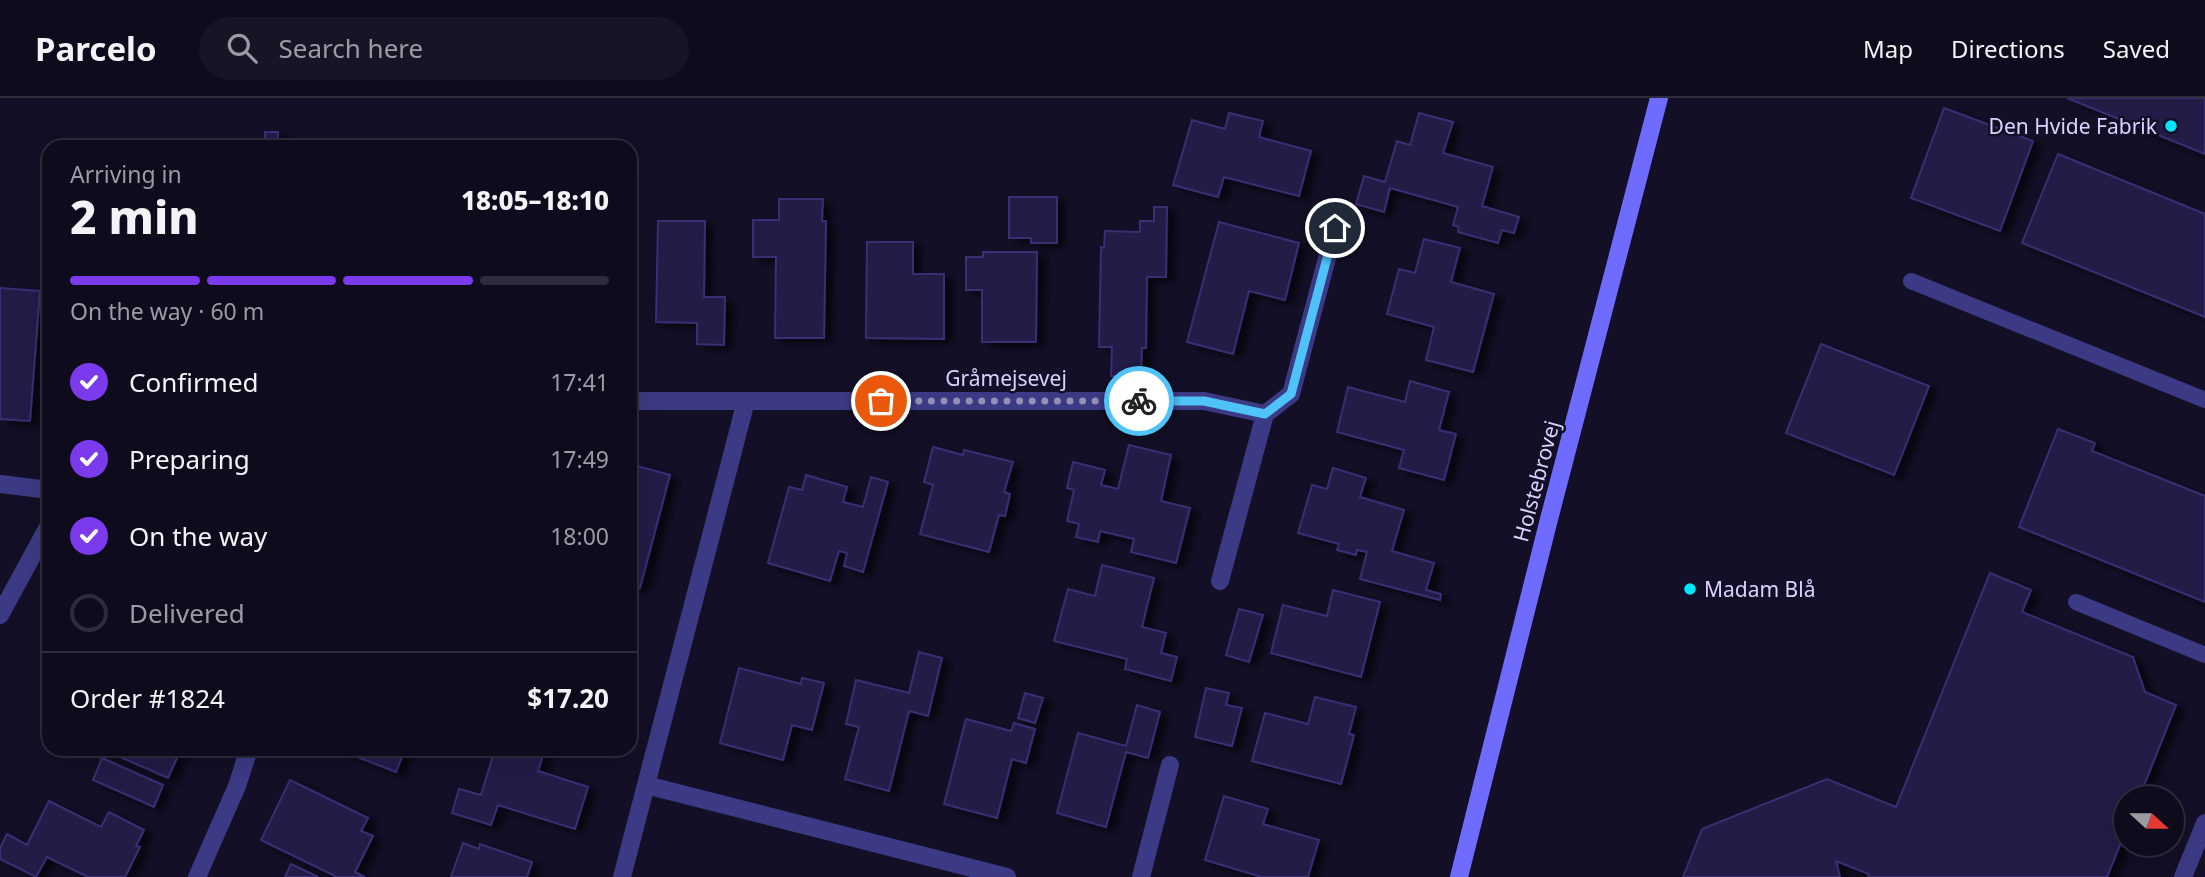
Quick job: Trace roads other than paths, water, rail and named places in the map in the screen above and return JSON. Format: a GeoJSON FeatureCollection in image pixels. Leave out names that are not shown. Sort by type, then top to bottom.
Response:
{"type":"FeatureCollection","features":[{"type":"Feature","properties":{"kind":"street","name":"Holstebrovej"},"geometry":{"type":"LineString","coordinates":[[1459,877],[1659,98]]}},
{"type":"Feature","properties":{"kind":"street"},"geometry":{"type":"LineString","coordinates":[[1220,581],[1265,414],[1291,394],[1335,228]]}},
{"type":"Feature","properties":{"kind":"street","name":"Gråmejsevej"},"geometry":{"type":"LineString","coordinates":[[637,401],[1204,401],[1265,414]]}},
{"type":"Feature","properties":{"kind":"street"},"geometry":{"type":"LineString","coordinates":[[622,877],[746,401]]}},
{"type":"Feature","properties":{"kind":"street"},"geometry":{"type":"LineString","coordinates":[[0,484],[42,489]]}},
{"type":"Feature","properties":{"kind":"street"},"geometry":{"type":"LineString","coordinates":[[0,615],[42,539]]}},
{"type":"Feature","properties":{"kind":"street"},"geometry":{"type":"LineString","coordinates":[[197,877],[237,786],[247,756]]}},
{"type":"Feature","properties":{"kind":"street"},"geometry":{"type":"LineString","coordinates":[[1141,877],[1170,765]]}},
{"type":"Feature","properties":{"kind":"street"},"geometry":{"type":"LineString","coordinates":[[646,785],[1007,877]]}},
{"type":"Feature","properties":{"kind":"street"},"geometry":{"type":"LineString","coordinates":[[2183,877],[2205,823]]}},
{"type":"Feature","properties":{"kind":"lane"},"geometry":{"type":"LineString","coordinates":[[1911,281],[2205,400]]}},
{"type":"Feature","properties":{"kind":"lane"},"geometry":{"type":"LineString","coordinates":[[2076,602],[2205,655]]}},
{"type":"Feature","properties":{"kind":"place","name":"Den Hvide Fabrik"},"geometry":{"type":"Point","coordinates":[2171,126]}},
{"type":"Feature","properties":{"kind":"place","name":"Madam Blå"},"geometry":{"type":"Point","coordinates":[1690,589]}}]}
